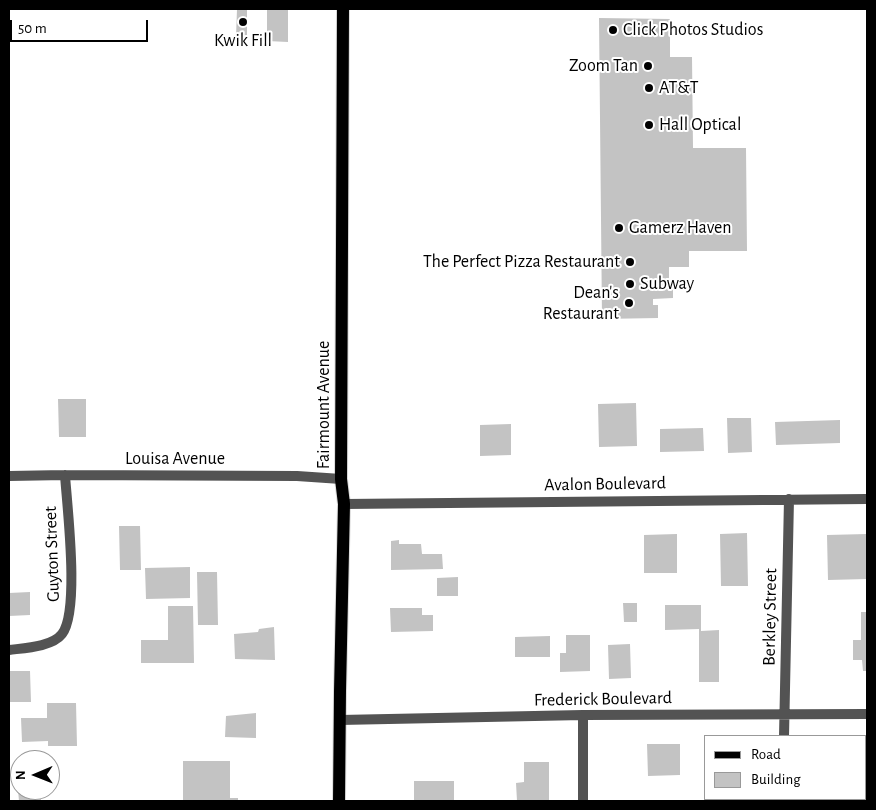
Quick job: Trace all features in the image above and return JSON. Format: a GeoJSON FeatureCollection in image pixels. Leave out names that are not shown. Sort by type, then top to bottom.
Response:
{"type":"FeatureCollection","features":[{"type":"Feature","properties":{"kind":"main road","name":"Fairmount Avenue"},"geometry":{"type":"LineString","coordinates":[[339,801],[344,504],[342,479],[343,9]]}},
{"type":"Feature","properties":{"kind":"street","name":"Guyton Street"},"geometry":{"type":"LineString","coordinates":[[9,650],[46,644],[62,634],[69,619],[72,569],[65,475]]}},
{"type":"Feature","properties":{"kind":"street","name":"Louisa Avenue"},"geometry":{"type":"LineString","coordinates":[[9,476],[297,476],[342,479]]}},
{"type":"Feature","properties":{"kind":"street","name":"Berkley Street"},"geometry":{"type":"LineString","coordinates":[[784,735],[789,499]]}},
{"type":"Feature","properties":{"kind":"street","name":"Avalon Boulevard"},"geometry":{"type":"LineString","coordinates":[[344,504],[867,499]]}},
{"type":"Feature","properties":{"kind":"street","name":"Frederick Boulevard"},"geometry":{"type":"LineString","coordinates":[[340,720],[583,715],[867,714]]}},
{"type":"Feature","properties":{"kind":"street"},"geometry":{"type":"LineString","coordinates":[[583,715],[583,801]]}},
{"type":"Feature","properties":{"kind":"building"},"geometry":{"type":"Polygon","coordinates":[[[237,9],[247,9],[247,37],[236,37],[237,9]]]}},
{"type":"Feature","properties":{"kind":"building"},"geometry":{"type":"Polygon","coordinates":[[[267,9],[288,9],[288,42],[267,41],[267,9]]]}},
{"type":"Feature","properties":{"kind":"building"},"geometry":{"type":"Polygon","coordinates":[[[599,18],[670,19],[670,57],[692,57],[693,148],[746,148],[747,251],[689,251],[689,267],[669,267],[669,285],[673,285],[673,298],[653,299],[653,305],[658,305],[658,318],[602,319],[599,18]]]}},
{"type":"Feature","properties":{"kind":"building"},"geometry":{"type":"Polygon","coordinates":[[[58,399],[86,399],[86,437],[59,437],[58,399]]]}},
{"type":"Feature","properties":{"kind":"building"},"geometry":{"type":"Polygon","coordinates":[[[636,403],[637,446],[599,447],[598,404],[636,403]]]}},
{"type":"Feature","properties":{"kind":"building"},"geometry":{"type":"Polygon","coordinates":[[[727,418],[751,418],[752,452],[728,453],[727,418]]]}},
{"type":"Feature","properties":{"kind":"building"},"geometry":{"type":"Polygon","coordinates":[[[840,420],[840,443],[776,445],[775,422],[840,420]]]}},
{"type":"Feature","properties":{"kind":"building"},"geometry":{"type":"Polygon","coordinates":[[[511,424],[511,455],[480,456],[480,425],[511,424]]]}},
{"type":"Feature","properties":{"kind":"building"},"geometry":{"type":"Polygon","coordinates":[[[703,428],[704,451],[660,452],[660,429],[703,428]]]}},
{"type":"Feature","properties":{"kind":"building"},"geometry":{"type":"Polygon","coordinates":[[[119,526],[140,526],[141,570],[120,570],[119,526]]]}},
{"type":"Feature","properties":{"kind":"building"},"geometry":{"type":"Polygon","coordinates":[[[747,533],[748,586],[721,586],[720,534],[747,533]]]}},
{"type":"Feature","properties":{"kind":"building"},"geometry":{"type":"Polygon","coordinates":[[[677,534],[677,573],[644,573],[644,535],[677,534]]]}},
{"type":"Feature","properties":{"kind":"building"},"geometry":{"type":"Polygon","coordinates":[[[867,534],[867,579],[828,580],[827,535],[867,534]]]}},
{"type":"Feature","properties":{"kind":"building"},"geometry":{"type":"Polygon","coordinates":[[[399,540],[399,544],[421,544],[422,554],[442,554],[443,569],[391,570],[391,541],[399,540]]]}},
{"type":"Feature","properties":{"kind":"building"},"geometry":{"type":"Polygon","coordinates":[[[190,567],[190,598],[146,599],[145,568],[190,567]]]}},
{"type":"Feature","properties":{"kind":"building"},"geometry":{"type":"Polygon","coordinates":[[[197,572],[217,572],[218,625],[198,625],[197,572]]]}},
{"type":"Feature","properties":{"kind":"building"},"geometry":{"type":"Polygon","coordinates":[[[458,577],[458,596],[437,596],[437,578],[458,577]]]}},
{"type":"Feature","properties":{"kind":"building"},"geometry":{"type":"Polygon","coordinates":[[[30,592],[30,615],[9,616],[9,593],[30,592]]]}},
{"type":"Feature","properties":{"kind":"building"},"geometry":{"type":"Polygon","coordinates":[[[623,603],[637,603],[637,622],[624,622],[623,603]]]}},
{"type":"Feature","properties":{"kind":"building"},"geometry":{"type":"Polygon","coordinates":[[[665,605],[701,605],[701,631],[719,630],[719,682],[699,682],[699,629],[665,630],[665,605]]]}},
{"type":"Feature","properties":{"kind":"building"},"geometry":{"type":"Polygon","coordinates":[[[168,606],[193,606],[194,663],[141,663],[141,640],[168,640],[168,606]]]}},
{"type":"Feature","properties":{"kind":"building"},"geometry":{"type":"Polygon","coordinates":[[[390,608],[422,608],[422,615],[433,615],[433,631],[391,632],[390,608]]]}},
{"type":"Feature","properties":{"kind":"building"},"geometry":{"type":"Polygon","coordinates":[[[861,612],[867,612],[867,671],[863,671],[862,660],[853,660],[853,640],[861,640],[861,612]]]}},
{"type":"Feature","properties":{"kind":"building"},"geometry":{"type":"Polygon","coordinates":[[[274,627],[275,660],[235,659],[234,634],[258,632],[259,629],[274,627]]]}},
{"type":"Feature","properties":{"kind":"building"},"geometry":{"type":"Polygon","coordinates":[[[566,635],[590,635],[590,671],[560,672],[560,653],[566,653],[566,635]]]}},
{"type":"Feature","properties":{"kind":"building"},"geometry":{"type":"Polygon","coordinates":[[[550,636],[550,657],[515,657],[515,637],[550,636]]]}},
{"type":"Feature","properties":{"kind":"building"},"geometry":{"type":"Polygon","coordinates":[[[630,644],[631,678],[609,679],[608,645],[630,644]]]}},
{"type":"Feature","properties":{"kind":"building"},"geometry":{"type":"Polygon","coordinates":[[[9,671],[30,671],[31,702],[9,702],[9,671]]]}},
{"type":"Feature","properties":{"kind":"building"},"geometry":{"type":"Polygon","coordinates":[[[47,703],[76,703],[77,746],[48,746],[48,741],[22,742],[21,718],[47,718],[47,703]]]}},
{"type":"Feature","properties":{"kind":"building"},"geometry":{"type":"Polygon","coordinates":[[[256,713],[256,738],[225,737],[226,716],[256,713]]]}},
{"type":"Feature","properties":{"kind":"building"},"geometry":{"type":"Polygon","coordinates":[[[647,744],[680,744],[680,775],[648,776],[647,744]]]}},
{"type":"Feature","properties":{"kind":"building"},"geometry":{"type":"Polygon","coordinates":[[[183,761],[230,761],[230,798],[238,798],[238,801],[183,801],[183,761]]]}},
{"type":"Feature","properties":{"kind":"building"},"geometry":{"type":"Polygon","coordinates":[[[524,762],[549,762],[549,801],[517,801],[516,783],[524,782],[524,762]]]}},
{"type":"Feature","properties":{"kind":"building"},"geometry":{"type":"Polygon","coordinates":[[[414,781],[454,781],[454,801],[414,801],[414,781]]]}},
{"type":"Feature","properties":{"kind":"building"},"geometry":{"type":"Polygon","coordinates":[[[19,800],[41,800],[41,801],[19,800]]]}},
{"type":"Feature","properties":{"kind":"building"},"geometry":{"type":"Polygon","coordinates":[[[835,800],[862,800],[862,801],[835,800]]]}},
{"type":"Feature","properties":{"kind":"place","name":"Kwik Fill"},"geometry":{"type":"Point","coordinates":[243,22]}},
{"type":"Feature","properties":{"kind":"place","name":"Click Photos Studios"},"geometry":{"type":"Point","coordinates":[613,30]}},
{"type":"Feature","properties":{"kind":"place","name":"Zoom Tan"},"geometry":{"type":"Point","coordinates":[648,66]}},
{"type":"Feature","properties":{"kind":"place","name":"AT&T"},"geometry":{"type":"Point","coordinates":[649,88]}},
{"type":"Feature","properties":{"kind":"place","name":"Hall Optical"},"geometry":{"type":"Point","coordinates":[649,125]}},
{"type":"Feature","properties":{"kind":"place","name":"Gamerz Haven"},"geometry":{"type":"Point","coordinates":[619,228]}},
{"type":"Feature","properties":{"kind":"place","name":"The Perfect Pizza Restaurant"},"geometry":{"type":"Point","coordinates":[630,262]}},
{"type":"Feature","properties":{"kind":"place","name":"Subway"},"geometry":{"type":"Point","coordinates":[630,284]}},
{"type":"Feature","properties":{"kind":"place","name":"Dean's Restaurant"},"geometry":{"type":"Point","coordinates":[629,303]}}]}
